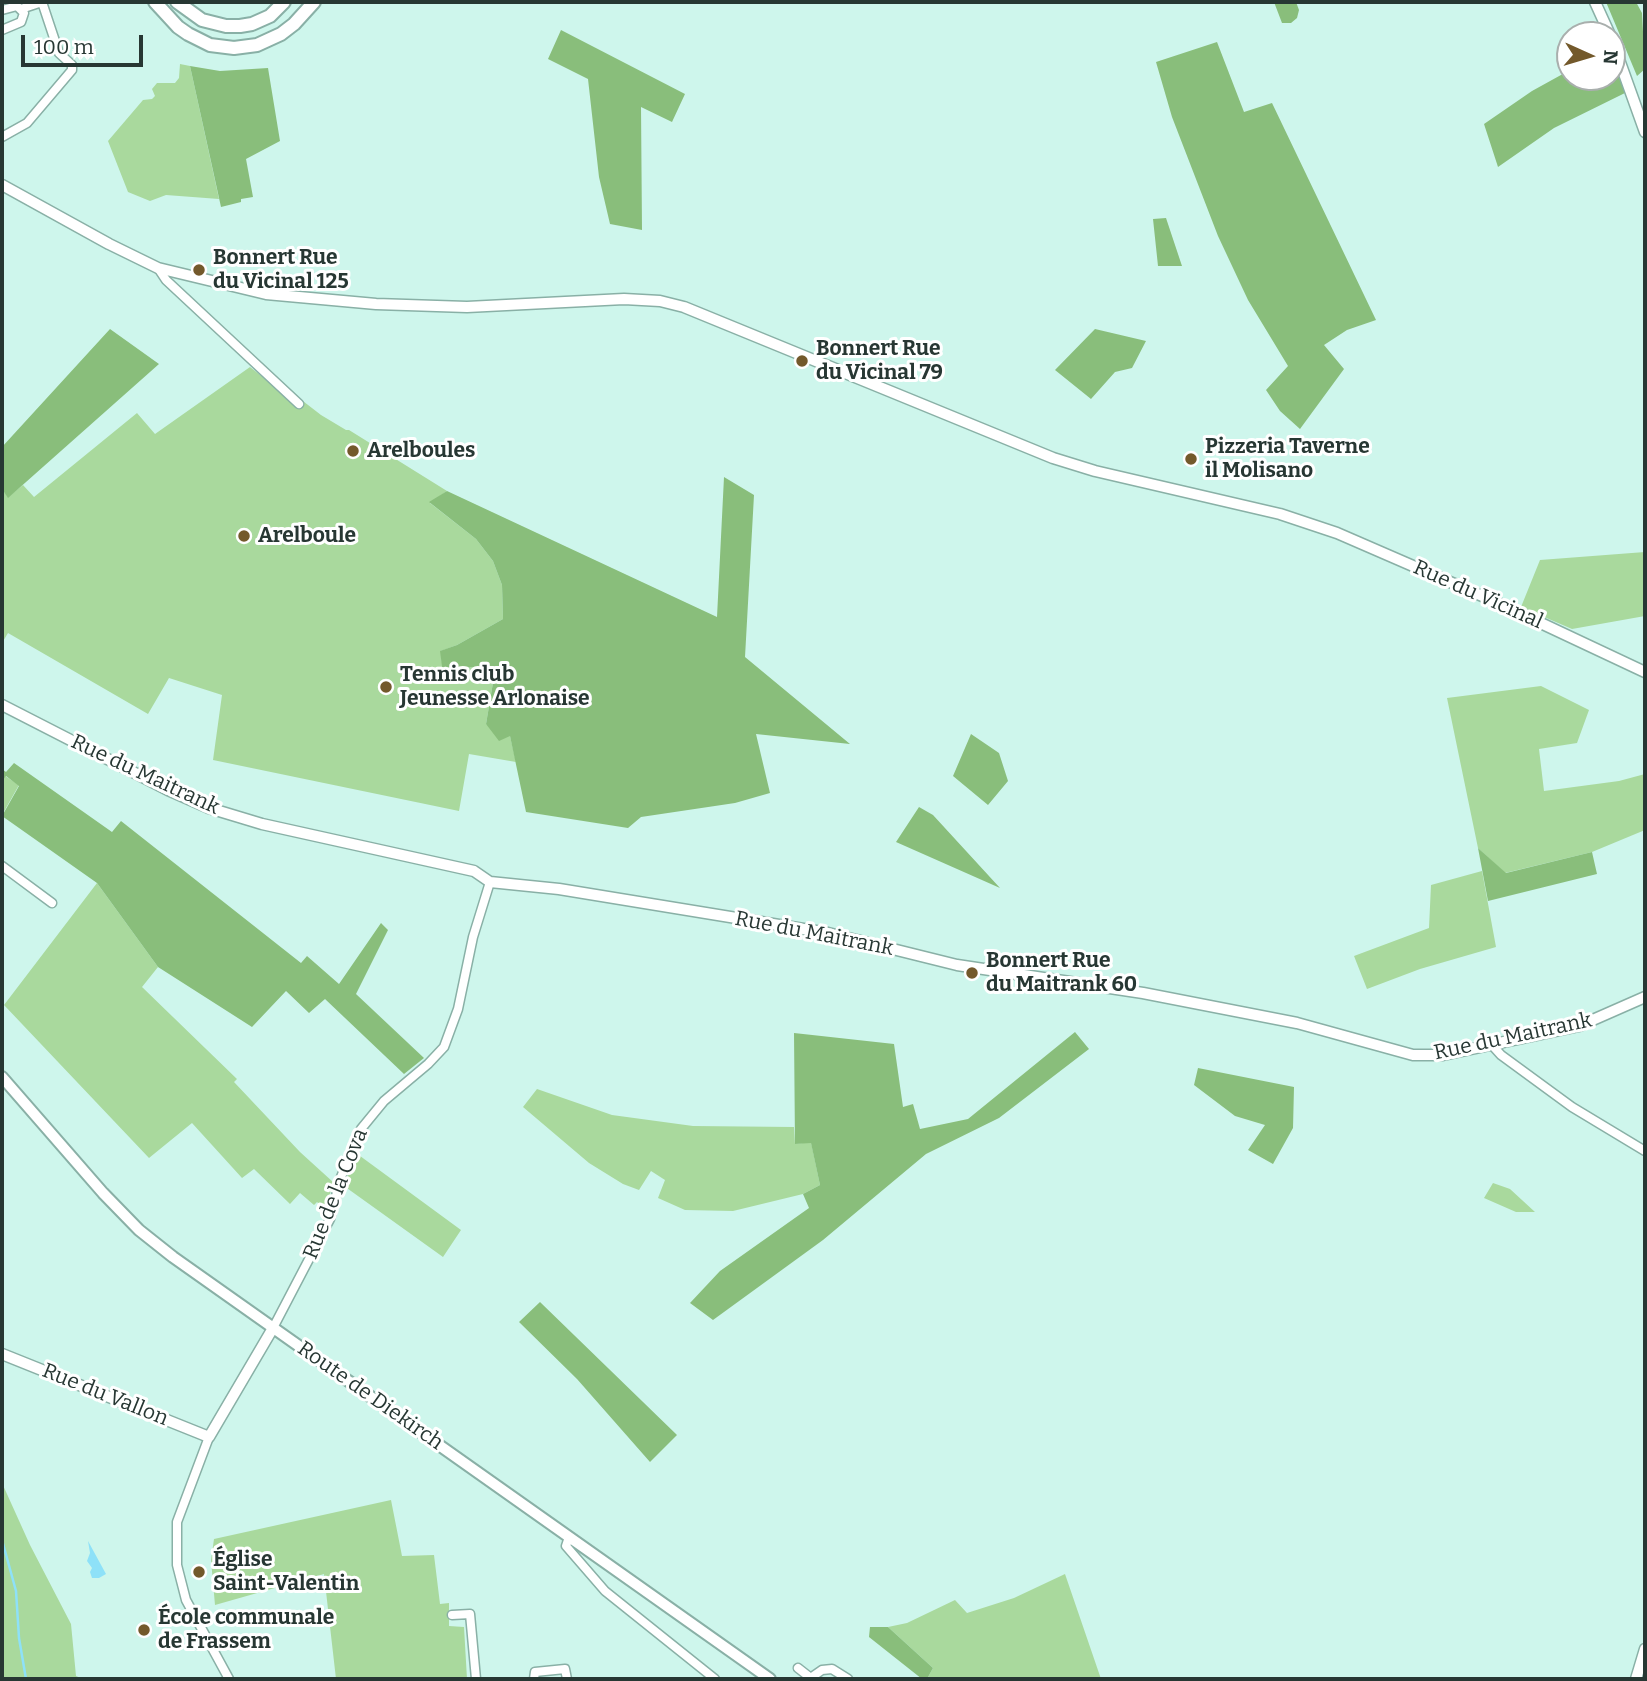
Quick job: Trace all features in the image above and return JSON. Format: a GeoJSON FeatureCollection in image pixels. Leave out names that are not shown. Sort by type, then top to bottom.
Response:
{"type":"FeatureCollection","features":[{"type":"Feature","properties":{"kind":"highway"},"geometry":{"type":"LineString","coordinates":[[155,2],[188,34],[210,45],[234,48],[257,44],[281,34],[314,2]]}},
{"type":"Feature","properties":{"kind":"highway"},"geometry":{"type":"LineString","coordinates":[[177,2],[202,20],[226,26],[240,26],[270,16],[284,2]]}},
{"type":"Feature","properties":{"kind":"main road","name":"Route de Diekirch"},"geometry":{"type":"LineString","coordinates":[[2,1077],[103,1193],[139,1230],[173,1257],[770,1679]]}},
{"type":"Feature","properties":{"kind":"street"},"geometry":{"type":"LineString","coordinates":[[2,137],[27,123],[72,70],[72,65],[59,53],[42,2],[21,9]]}},
{"type":"Feature","properties":{"kind":"street"},"geometry":{"type":"LineString","coordinates":[[1595,2],[1604,21]]}},
{"type":"Feature","properties":{"kind":"street"},"geometry":{"type":"LineString","coordinates":[[2,10],[17,6],[24,13],[21,22],[2,30]]}},
{"type":"Feature","properties":{"kind":"street"},"geometry":{"type":"LineString","coordinates":[[1626,79],[1645,132]]}},
{"type":"Feature","properties":{"kind":"street","name":"Rue du Vicinal"},"geometry":{"type":"LineString","coordinates":[[2,185],[158,268],[266,294],[376,304],[467,307],[624,299],[672,304],[1053,458],[1094,471],[1228,501],[1308,523],[1496,602],[1645,672]]}},
{"type":"Feature","properties":{"kind":"street"},"geometry":{"type":"LineString","coordinates":[[158,268],[166,280],[299,404]]}},
{"type":"Feature","properties":{"kind":"street","name":"Rue du Maitrank"},"geometry":{"type":"LineString","coordinates":[[2,705],[168,790],[209,808],[262,824],[474,871],[490,882],[559,889],[828,933],[957,965],[1143,993],[1297,1023],[1413,1055],[1443,1055],[1579,1026],[1645,997]]}},
{"type":"Feature","properties":{"kind":"street"},"geometry":{"type":"LineString","coordinates":[[2,866],[52,903]]}},
{"type":"Feature","properties":{"kind":"street","name":"Rue de la Cova"},"geometry":{"type":"LineString","coordinates":[[273,1328],[330,1219],[341,1177],[361,1129],[384,1101],[444,1047],[458,1009],[473,937],[490,882]]}},
{"type":"Feature","properties":{"kind":"street"},"geometry":{"type":"LineString","coordinates":[[1491,1044],[1501,1055],[1572,1107],[1645,1151]]}},
{"type":"Feature","properties":{"kind":"street"},"geometry":{"type":"LineString","coordinates":[[229,1679],[186,1600],[177,1565],[177,1522],[209,1437],[273,1328]]}},
{"type":"Feature","properties":{"kind":"street","name":"Rue du Vallon"},"geometry":{"type":"LineString","coordinates":[[2,1354],[209,1437]]}},
{"type":"Feature","properties":{"kind":"street"},"geometry":{"type":"LineString","coordinates":[[569,1537],[566,1546],[604,1591],[715,1679]]}},
{"type":"Feature","properties":{"kind":"street"},"geometry":{"type":"LineString","coordinates":[[452,1615],[470,1614],[477,1679]]}},
{"type":"Feature","properties":{"kind":"street"},"geometry":{"type":"LineString","coordinates":[[1636,1679],[1645,1649]]}},
{"type":"Feature","properties":{"kind":"street"},"geometry":{"type":"LineString","coordinates":[[798,1668],[810,1679],[822,1670],[832,1669],[848,1679]]}},
{"type":"Feature","properties":{"kind":"street"},"geometry":{"type":"LineString","coordinates":[[534,1679],[535,1672],[565,1669],[566,1679]]}},
{"type":"Feature","properties":{"kind":"green space"},"geometry":{"type":"Polygon","coordinates":[[[1274,2],[1296,2],[1299,10],[1297,18],[1291,23],[1282,23],[1274,2]]]}},
{"type":"Feature","properties":{"kind":"green space"},"geometry":{"type":"Polygon","coordinates":[[[1606,2],[1636,2],[1642,13],[1645,69],[1637,76],[1626,50],[1626,21],[1614,21],[1606,2]]]}},
{"type":"Feature","properties":{"kind":"green space"},"geometry":{"type":"Polygon","coordinates":[[[561,30],[685,94],[672,122],[641,107],[642,230],[610,224],[599,177],[588,79],[548,59],[561,30]]]}},
{"type":"Feature","properties":{"kind":"green space"},"geometry":{"type":"Polygon","coordinates":[[[1217,42],[1244,112],[1272,103],[1376,320],[1347,330],[1324,345],[1344,369],[1300,429],[1280,411],[1266,390],[1288,366],[1248,300],[1218,236],[1172,117],[1156,62],[1217,42]]]}},
{"type":"Feature","properties":{"kind":"green space"},"geometry":{"type":"Polygon","coordinates":[[[180,64],[190,66],[219,199],[166,195],[150,201],[128,192],[108,141],[143,100],[155,96],[152,89],[157,83],[175,83],[179,78],[180,64]]]}},
{"type":"Feature","properties":{"kind":"green space"},"geometry":{"type":"Polygon","coordinates":[[[190,66],[220,71],[268,68],[280,141],[246,159],[253,197],[221,207],[190,66]]]}},
{"type":"Feature","properties":{"kind":"green space"},"geometry":{"type":"Polygon","coordinates":[[[1556,78],[1556,91],[1626,89],[1627,92],[1554,128],[1498,167],[1484,124],[1556,78]]]}},
{"type":"Feature","properties":{"kind":"green space"},"geometry":{"type":"Polygon","coordinates":[[[1166,218],[1182,266],[1158,266],[1153,219],[1166,218]]]}},
{"type":"Feature","properties":{"kind":"green space"},"geometry":{"type":"Polygon","coordinates":[[[110,329],[159,364],[8,498],[2,489],[2,447],[110,329]]]}},
{"type":"Feature","properties":{"kind":"green space"},"geometry":{"type":"Polygon","coordinates":[[[1095,329],[1146,341],[1132,368],[1115,372],[1091,399],[1055,370],[1095,329]]]}},
{"type":"Feature","properties":{"kind":"green space"},"geometry":{"type":"Polygon","coordinates":[[[250,367],[264,378],[277,381],[321,415],[447,491],[430,503],[476,539],[493,561],[502,585],[503,619],[441,651],[443,674],[472,667],[495,671],[486,724],[510,736],[516,762],[469,754],[459,811],[213,760],[222,695],[169,678],[148,714],[8,633],[2,643],[2,489],[8,497],[23,485],[34,497],[137,413],[155,434],[250,367]]]}},
{"type":"Feature","properties":{"kind":"green space"},"geometry":{"type":"Polygon","coordinates":[[[724,477],[754,495],[745,657],[850,744],[756,734],[770,793],[735,803],[641,817],[628,828],[526,812],[510,736],[499,741],[486,724],[495,671],[472,667],[443,674],[440,651],[457,645],[503,619],[502,585],[493,561],[476,539],[429,502],[447,491],[717,617],[724,477]]]}},
{"type":"Feature","properties":{"kind":"green space"},"geometry":{"type":"Polygon","coordinates":[[[1645,552],[1645,616],[1572,629],[1521,607],[1540,560],[1645,552]]]}},
{"type":"Feature","properties":{"kind":"green space"},"geometry":{"type":"Polygon","coordinates":[[[1541,686],[1589,710],[1577,743],[1539,749],[1544,791],[1619,781],[1645,774],[1645,830],[1592,852],[1505,873],[1478,848],[1447,698],[1541,686]]]}},
{"type":"Feature","properties":{"kind":"green space"},"geometry":{"type":"Polygon","coordinates":[[[971,734],[999,753],[1008,781],[988,805],[953,776],[971,734]]]}},
{"type":"Feature","properties":{"kind":"green space"},"geometry":{"type":"Polygon","coordinates":[[[14,763],[112,832],[121,821],[301,963],[307,956],[339,984],[381,923],[388,930],[356,994],[424,1058],[404,1074],[325,999],[309,1013],[286,991],[252,1027],[158,967],[97,883],[2,816],[19,786],[6,776],[2,781],[2,769],[6,772],[14,763]]]}},
{"type":"Feature","properties":{"kind":"green space"},"geometry":{"type":"Polygon","coordinates":[[[5,776],[19,785],[2,815],[2,781],[5,776]]]}},
{"type":"Feature","properties":{"kind":"green space"},"geometry":{"type":"Polygon","coordinates":[[[919,807],[933,815],[1000,888],[896,842],[919,807]]]}},
{"type":"Feature","properties":{"kind":"green space"},"geometry":{"type":"Polygon","coordinates":[[[1478,848],[1506,873],[1592,852],[1597,874],[1488,901],[1478,848]]]}},
{"type":"Feature","properties":{"kind":"green space"},"geometry":{"type":"Polygon","coordinates":[[[1482,871],[1496,947],[1420,969],[1367,989],[1354,956],[1429,928],[1431,885],[1482,871]]]}},
{"type":"Feature","properties":{"kind":"green space"},"geometry":{"type":"Polygon","coordinates":[[[97,883],[158,967],[142,987],[237,1079],[234,1082],[300,1152],[333,1182],[326,1210],[317,1202],[314,1205],[300,1193],[290,1204],[254,1169],[242,1178],[192,1123],[149,1158],[4,1005],[97,883]]]}},
{"type":"Feature","properties":{"kind":"green space"},"geometry":{"type":"Polygon","coordinates":[[[1075,1032],[1089,1049],[999,1118],[926,1154],[823,1240],[713,1320],[690,1303],[720,1271],[809,1208],[803,1194],[820,1185],[811,1143],[795,1144],[794,1033],[894,1044],[903,1107],[913,1104],[920,1129],[968,1119],[1075,1032]]]}},
{"type":"Feature","properties":{"kind":"green space"},"geometry":{"type":"Polygon","coordinates":[[[1198,1068],[1294,1087],[1293,1128],[1273,1164],[1248,1150],[1265,1125],[1235,1116],[1194,1085],[1198,1068]]]}},
{"type":"Feature","properties":{"kind":"green space"},"geometry":{"type":"Polygon","coordinates":[[[537,1089],[612,1115],[693,1126],[794,1127],[795,1144],[811,1142],[820,1185],[803,1194],[733,1211],[685,1210],[658,1198],[665,1180],[651,1171],[639,1190],[623,1184],[589,1163],[523,1107],[537,1089]]]}},
{"type":"Feature","properties":{"kind":"green space"},"geometry":{"type":"Polygon","coordinates":[[[356,1153],[461,1230],[443,1257],[344,1186],[356,1153]]]}},
{"type":"Feature","properties":{"kind":"green space"},"geometry":{"type":"Polygon","coordinates":[[[1493,1183],[1510,1189],[1535,1212],[1516,1212],[1484,1198],[1493,1183]]]}},
{"type":"Feature","properties":{"kind":"green space"},"geometry":{"type":"Polygon","coordinates":[[[540,1302],[677,1435],[650,1462],[577,1379],[519,1322],[540,1302]]]}},
{"type":"Feature","properties":{"kind":"green space"},"geometry":{"type":"Polygon","coordinates":[[[2,1483],[30,1545],[71,1624],[76,1676],[83,1679],[2,1679],[2,1483]]]}},
{"type":"Feature","properties":{"kind":"green space"},"geometry":{"type":"Polygon","coordinates":[[[391,1500],[402,1556],[434,1555],[440,1604],[449,1603],[449,1626],[464,1627],[467,1679],[336,1679],[324,1574],[215,1605],[211,1560],[214,1539],[391,1500]]]}},
{"type":"Feature","properties":{"kind":"green space"},"geometry":{"type":"Polygon","coordinates":[[[1065,1574],[1101,1679],[927,1679],[933,1668],[888,1627],[907,1623],[955,1600],[967,1613],[1014,1598],[1065,1574]]]}},
{"type":"Feature","properties":{"kind":"green space"},"geometry":{"type":"Polygon","coordinates":[[[870,1627],[888,1627],[933,1668],[927,1679],[922,1679],[869,1637],[870,1627]]]}},
{"type":"Feature","properties":{"kind":"water"},"geometry":{"type":"Polygon","coordinates":[[[88,1541],[106,1574],[99,1578],[92,1578],[90,1572],[92,1568],[87,1561],[90,1553],[88,1541]]]}},
{"type":"Feature","properties":{"kind":"waterway"},"geometry":{"type":"LineString","coordinates":[[2,1540],[16,1591],[19,1638],[26,1679]]}},
{"type":"Feature","properties":{"kind":"place","name":"Bonnert Rue du Vicinal 125"},"geometry":{"type":"Point","coordinates":[199,270]}},
{"type":"Feature","properties":{"kind":"place","name":"Bonnert Rue du Vicinal 79"},"geometry":{"type":"Point","coordinates":[802,361]}},
{"type":"Feature","properties":{"kind":"place","name":"Arelboules"},"geometry":{"type":"Point","coordinates":[353,451]}},
{"type":"Feature","properties":{"kind":"place","name":"Pizzeria Taverne il Molisano"},"geometry":{"type":"Point","coordinates":[1191,459]}},
{"type":"Feature","properties":{"kind":"place","name":"Arelboule"},"geometry":{"type":"Point","coordinates":[244,536]}},
{"type":"Feature","properties":{"kind":"place","name":"Tennis club Jeunesse Arlonaise"},"geometry":{"type":"Point","coordinates":[386,687]}},
{"type":"Feature","properties":{"kind":"place","name":"Bonnert Rue du Maitrank 60"},"geometry":{"type":"Point","coordinates":[972,973]}},
{"type":"Feature","properties":{"kind":"place","name":"Église Saint-Valentin"},"geometry":{"type":"Point","coordinates":[199,1572]}},
{"type":"Feature","properties":{"kind":"place","name":"École communale de Frassem"},"geometry":{"type":"Point","coordinates":[144,1630]}}]}
